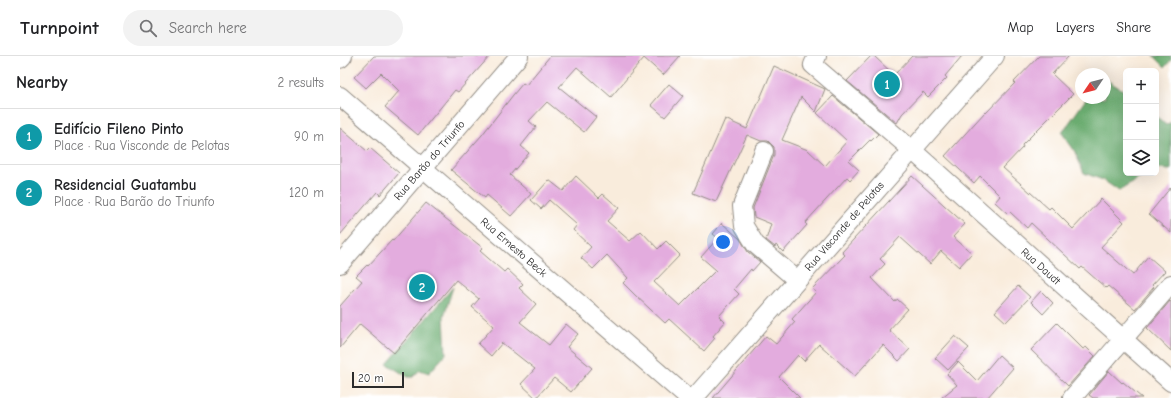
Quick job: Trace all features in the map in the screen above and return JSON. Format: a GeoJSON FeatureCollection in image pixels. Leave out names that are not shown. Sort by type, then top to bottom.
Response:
{"type":"FeatureCollection","features":[{"type":"Feature","properties":{"kind":"street"},"geometry":{"type":"LineString","coordinates":[[340,59],[343,56]]}},
{"type":"Feature","properties":{"kind":"street","name":"Rua Barão do Triunfo"},"geometry":{"type":"LineString","coordinates":[[340,264],[518,56]]}},
{"type":"Feature","properties":{"kind":"street","name":"Rua Daudt"},"geometry":{"type":"LineString","coordinates":[[817,56],[813,65],[912,150],[1171,382]]}},
{"type":"Feature","properties":{"kind":"street","name":"Rua Visconde de Pelotas"},"geometry":{"type":"LineString","coordinates":[[694,398],[995,56]]}},
{"type":"Feature","properties":{"kind":"street","name":"Rua Ernesto Beck"},"geometry":{"type":"LineString","coordinates":[[340,96],[688,398]]}},
{"type":"Feature","properties":{"kind":"street"},"geometry":{"type":"LineString","coordinates":[[764,151],[742,206],[744,226],[755,244],[797,280]]}},
{"type":"Feature","properties":{"kind":"street"},"geometry":{"type":"LineString","coordinates":[[1072,398],[1171,284]]}},
{"type":"Feature","properties":{"kind":"green space"},"geometry":{"type":"Polygon","coordinates":[[[1154,56],[1171,56],[1171,60],[1165,67],[1154,56]]]}},
{"type":"Feature","properties":{"kind":"green space"},"geometry":{"type":"Polygon","coordinates":[[[1111,83],[1123,90],[1123,176],[1143,176],[1119,191],[1103,180],[1084,173],[1074,150],[1062,133],[1082,104],[1111,104],[1111,83]]]}},
{"type":"Feature","properties":{"kind":"green space"},"geometry":{"type":"Polygon","coordinates":[[[1159,119],[1166,125],[1171,122],[1171,170],[1159,169],[1159,119]]]}},
{"type":"Feature","properties":{"kind":"green space"},"geometry":{"type":"Polygon","coordinates":[[[453,287],[444,316],[446,354],[429,373],[420,370],[413,377],[408,377],[387,364],[453,287]]]}},
{"type":"Feature","properties":{"kind":"building"},"geometry":{"type":"Polygon","coordinates":[[[374,56],[490,56],[458,92],[455,90],[418,135],[385,107],[399,91],[381,73],[366,88],[354,77],[374,56]]]}},
{"type":"Feature","properties":{"kind":"building"},"geometry":{"type":"Polygon","coordinates":[[[550,56],[680,56],[663,75],[644,58],[611,97],[577,67],[559,87],[596,117],[584,132],[547,102],[529,121],[536,127],[521,146],[529,153],[510,175],[531,194],[511,216],[487,195],[485,198],[451,170],[482,135],[523,83],[526,85],[550,56]]]}},
{"type":"Feature","properties":{"kind":"building"},"geometry":{"type":"Polygon","coordinates":[[[871,56],[874,56],[894,75],[912,56],[962,56],[945,76],[947,78],[928,97],[923,92],[902,114],[897,123],[847,81],[871,56]]]}},
{"type":"Feature","properties":{"kind":"building"},"geometry":{"type":"Polygon","coordinates":[[[1039,56],[1069,56],[1052,74],[1073,94],[1022,145],[1023,147],[1003,168],[1049,209],[1051,207],[1073,229],[1101,199],[1124,222],[1101,247],[1133,275],[1148,256],[1165,271],[1152,285],[1154,287],[1135,309],[1108,286],[1106,288],[1082,267],[1080,269],[1031,223],[1027,228],[1010,212],[1008,214],[995,202],[1000,196],[980,176],[974,183],[945,156],[1039,56]]]}},
{"type":"Feature","properties":{"kind":"building"},"geometry":{"type":"Polygon","coordinates":[[[774,66],[825,89],[816,112],[801,97],[782,140],[808,150],[825,166],[847,141],[817,113],[833,96],[878,134],[849,161],[859,170],[850,180],[847,177],[805,223],[807,225],[783,252],[776,245],[775,247],[766,240],[771,224],[754,217],[753,208],[774,155],[774,147],[768,141],[761,141],[747,135],[716,202],[693,193],[725,119],[747,129],[774,66]]]}},
{"type":"Feature","properties":{"kind":"building"},"geometry":{"type":"Polygon","coordinates":[[[669,84],[683,96],[665,117],[651,105],[669,84]]]}},
{"type":"Feature","properties":{"kind":"building"},"geometry":{"type":"Polygon","coordinates":[[[340,128],[367,151],[370,148],[399,173],[380,195],[377,192],[340,235],[340,128]]]}},
{"type":"Feature","properties":{"kind":"building"},"geometry":{"type":"Polygon","coordinates":[[[576,176],[599,198],[603,194],[619,208],[607,221],[630,241],[641,231],[658,249],[666,241],[680,255],[654,282],[680,306],[716,270],[701,257],[718,238],[713,234],[722,223],[740,239],[748,252],[760,262],[752,271],[751,269],[734,289],[739,294],[719,316],[725,322],[713,336],[715,338],[704,351],[669,319],[665,323],[635,295],[623,283],[628,278],[607,255],[593,269],[581,258],[591,247],[573,230],[577,225],[549,200],[541,209],[531,200],[549,180],[563,191],[576,176]]]}},
{"type":"Feature","properties":{"kind":"building"},"geometry":{"type":"Polygon","coordinates":[[[912,176],[965,224],[953,237],[972,253],[959,267],[941,251],[930,264],[900,237],[880,259],[885,264],[872,278],[895,302],[897,299],[908,309],[889,330],[910,349],[899,361],[883,345],[855,376],[819,344],[804,361],[798,355],[779,377],[800,398],[713,398],[766,336],[776,344],[795,322],[792,319],[816,292],[812,289],[845,255],[842,252],[912,176]]]}},
{"type":"Feature","properties":{"kind":"building"},"geometry":{"type":"Polygon","coordinates":[[[1171,187],[1171,233],[1149,214],[1171,187]]]}},
{"type":"Feature","properties":{"kind":"building"},"geometry":{"type":"Polygon","coordinates":[[[426,203],[483,248],[480,251],[504,272],[507,269],[523,284],[519,288],[536,304],[520,322],[549,345],[566,324],[578,334],[567,347],[592,368],[571,392],[554,378],[536,398],[521,384],[535,369],[502,343],[491,356],[478,344],[494,326],[472,307],[479,299],[456,280],[394,353],[360,324],[340,348],[340,306],[362,281],[356,276],[367,265],[368,266],[392,240],[393,241],[426,203]]]}},
{"type":"Feature","properties":{"kind":"building"},"geometry":{"type":"Polygon","coordinates":[[[1018,286],[1030,297],[1006,322],[995,312],[1018,286]]]}},
{"type":"Feature","properties":{"kind":"building"},"geometry":{"type":"Polygon","coordinates":[[[1041,291],[1053,303],[1043,314],[1031,302],[1041,291]]]}},
{"type":"Feature","properties":{"kind":"building"},"geometry":{"type":"Polygon","coordinates":[[[1170,301],[1171,302],[1171,351],[1147,328],[1170,301]]]}},
{"type":"Feature","properties":{"kind":"building"},"geometry":{"type":"Polygon","coordinates":[[[1057,323],[1083,349],[1086,347],[1095,356],[1068,386],[1031,350],[1057,323]]]}},
{"type":"Feature","properties":{"kind":"building"},"geometry":{"type":"Polygon","coordinates":[[[955,336],[969,348],[948,370],[935,358],[955,336]]]}},
{"type":"Feature","properties":{"kind":"building"},"geometry":{"type":"Polygon","coordinates":[[[999,355],[1013,368],[987,398],[941,398],[957,385],[947,374],[958,362],[977,381],[999,355]]]}},
{"type":"Feature","properties":{"kind":"building"},"geometry":{"type":"Polygon","coordinates":[[[1109,371],[1142,398],[1093,398],[1089,395],[1109,371]]]}},
{"type":"Feature","properties":{"kind":"place","name":"Edifício Fileno Pinto"},"geometry":{"type":"Point","coordinates":[887,84]}},
{"type":"Feature","properties":{"kind":"place","name":"Residencial Guatambu"},"geometry":{"type":"Point","coordinates":[422,287]}}]}
